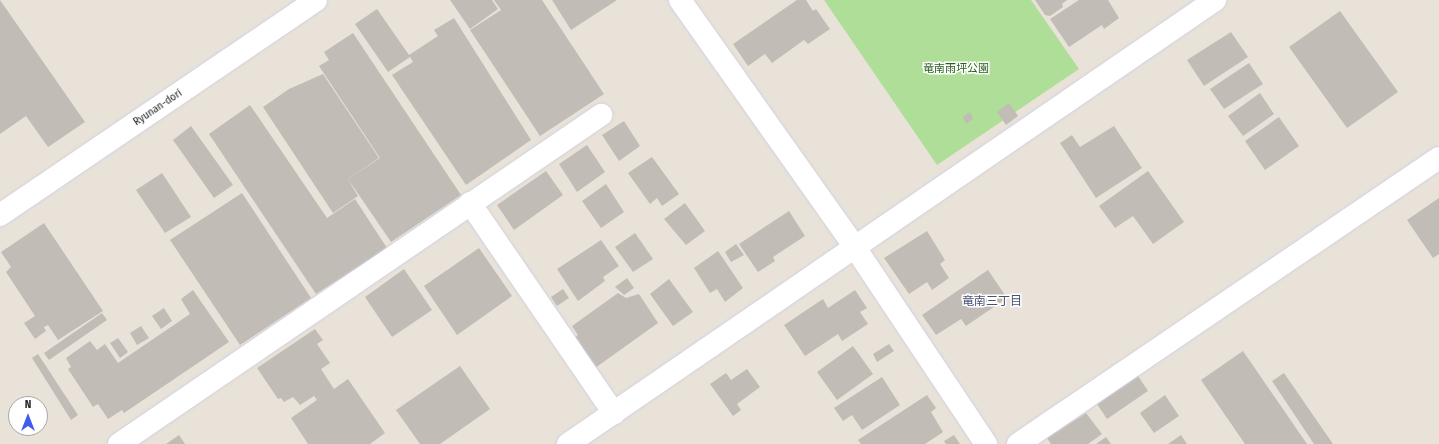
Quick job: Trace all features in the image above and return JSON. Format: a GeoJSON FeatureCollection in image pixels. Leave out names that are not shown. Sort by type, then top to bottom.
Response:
{"type":"FeatureCollection","features":[{"type":"Feature","properties":{"kind":"street","name":"Ryunan-dori"},"geometry":{"type":"LineString","coordinates":[[0,215],[316,0]]}},
{"type":"Feature","properties":{"kind":"street"},"geometry":{"type":"LineString","coordinates":[[680,0],[854,246],[986,444]]}},
{"type":"Feature","properties":{"kind":"street"},"geometry":{"type":"LineString","coordinates":[[568,444],[854,246],[1215,0]]}},
{"type":"Feature","properties":{"kind":"street"},"geometry":{"type":"LineString","coordinates":[[119,444],[601,114]]}},
{"type":"Feature","properties":{"kind":"street"},"geometry":{"type":"LineString","coordinates":[[1018,444],[1439,158]]}},
{"type":"Feature","properties":{"kind":"street"},"geometry":{"type":"LineString","coordinates":[[470,204],[614,413]]}},
{"type":"Feature","properties":{"kind":"green space","name":"竜南雨坪公園"},"geometry":{"type":"Polygon","coordinates":[[[824,0],[1031,0],[1079,69],[937,165],[824,0]]]}},
{"type":"Feature","properties":{"kind":"building"},"geometry":{"type":"Polygon","coordinates":[[[0,0],[85,122],[48,147],[26,116],[0,134],[0,0]]]}},
{"type":"Feature","properties":{"kind":"building"},"geometry":{"type":"Polygon","coordinates":[[[450,0],[492,0],[498,9],[470,29],[450,0]]]}},
{"type":"Feature","properties":{"kind":"building"},"geometry":{"type":"Polygon","coordinates":[[[494,0],[542,0],[604,94],[540,136],[470,30],[501,10],[494,0]]]}},
{"type":"Feature","properties":{"kind":"building"},"geometry":{"type":"Polygon","coordinates":[[[552,0],[617,0],[571,30],[552,0]]]}},
{"type":"Feature","properties":{"kind":"building"},"geometry":{"type":"Polygon","coordinates":[[[797,0],[806,0],[813,11],[816,9],[830,29],[808,44],[804,40],[772,63],[765,54],[748,66],[733,44],[797,0]]]}},
{"type":"Feature","properties":{"kind":"building"},"geometry":{"type":"Polygon","coordinates":[[[1035,0],[1067,0],[1062,4],[1063,7],[1050,16],[1045,15],[1035,0]]]}},
{"type":"Feature","properties":{"kind":"building"},"geometry":{"type":"Polygon","coordinates":[[[1079,0],[1108,0],[1119,18],[1104,29],[1102,25],[1069,47],[1050,19],[1079,0]]]}},
{"type":"Feature","properties":{"kind":"building"},"geometry":{"type":"Polygon","coordinates":[[[377,9],[409,55],[438,36],[434,30],[454,18],[531,140],[466,185],[392,75],[413,62],[410,57],[388,72],[355,24],[377,9]]]}},
{"type":"Feature","properties":{"kind":"building"},"geometry":{"type":"Polygon","coordinates":[[[1340,11],[1398,92],[1347,128],[1289,47],[1340,11]]]}},
{"type":"Feature","properties":{"kind":"building"},"geometry":{"type":"Polygon","coordinates":[[[1231,32],[1248,57],[1204,86],[1187,60],[1231,32]]]}},
{"type":"Feature","properties":{"kind":"building"},"geometry":{"type":"Polygon","coordinates":[[[353,33],[461,195],[391,242],[348,179],[380,158],[319,66],[329,60],[324,52],[353,33]]]}},
{"type":"Feature","properties":{"kind":"building"},"geometry":{"type":"Polygon","coordinates":[[[1249,63],[1263,84],[1224,109],[1210,89],[1249,63]]]}},
{"type":"Feature","properties":{"kind":"building"},"geometry":{"type":"Polygon","coordinates":[[[323,74],[379,158],[348,179],[358,196],[333,213],[263,107],[289,89],[323,74]]]}},
{"type":"Feature","properties":{"kind":"building"},"geometry":{"type":"Polygon","coordinates":[[[1260,93],[1274,114],[1243,136],[1228,116],[1260,93]]]}},
{"type":"Feature","properties":{"kind":"building"},"geometry":{"type":"Polygon","coordinates":[[[1009,103],[1018,116],[1006,125],[997,112],[1009,103]]]}},
{"type":"Feature","properties":{"kind":"building"},"geometry":{"type":"Polygon","coordinates":[[[250,105],[327,218],[355,199],[387,248],[316,294],[209,134],[250,105]]]}},
{"type":"Feature","properties":{"kind":"building"},"geometry":{"type":"Polygon","coordinates":[[[970,112],[973,119],[966,124],[963,117],[970,112]]]}},
{"type":"Feature","properties":{"kind":"building"},"geometry":{"type":"Polygon","coordinates":[[[1279,117],[1299,146],[1265,170],[1245,141],[1279,117]]]}},
{"type":"Feature","properties":{"kind":"building"},"geometry":{"type":"Polygon","coordinates":[[[624,121],[640,146],[619,161],[602,135],[624,121]]]}},
{"type":"Feature","properties":{"kind":"building"},"geometry":{"type":"Polygon","coordinates":[[[191,126],[233,185],[214,198],[173,140],[191,126]]]}},
{"type":"Feature","properties":{"kind":"building"},"geometry":{"type":"Polygon","coordinates":[[[1114,126],[1142,168],[1096,198],[1060,143],[1072,135],[1080,147],[1114,126]]]}},
{"type":"Feature","properties":{"kind":"building"},"geometry":{"type":"Polygon","coordinates":[[[587,145],[605,172],[577,192],[559,164],[587,145]]]}},
{"type":"Feature","properties":{"kind":"building"},"geometry":{"type":"Polygon","coordinates":[[[652,157],[679,194],[662,206],[657,198],[650,204],[628,173],[652,157]]]}},
{"type":"Feature","properties":{"kind":"building"},"geometry":{"type":"Polygon","coordinates":[[[546,171],[563,195],[514,230],[497,205],[546,171]]]}},
{"type":"Feature","properties":{"kind":"building"},"geometry":{"type":"Polygon","coordinates":[[[1148,171],[1184,222],[1153,244],[1133,216],[1115,228],[1099,206],[1148,171]]]}},
{"type":"Feature","properties":{"kind":"building"},"geometry":{"type":"Polygon","coordinates":[[[162,173],[191,217],[165,233],[136,190],[162,173]]]}},
{"type":"Feature","properties":{"kind":"building"},"geometry":{"type":"Polygon","coordinates":[[[606,184],[624,212],[601,228],[582,201],[606,184]]]}},
{"type":"Feature","properties":{"kind":"building"},"geometry":{"type":"Polygon","coordinates":[[[242,193],[311,298],[240,345],[170,240],[242,193]]]}},
{"type":"Feature","properties":{"kind":"building"},"geometry":{"type":"Polygon","coordinates":[[[1439,198],[1439,254],[1433,258],[1407,220],[1439,198]]]}},
{"type":"Feature","properties":{"kind":"building"},"geometry":{"type":"Polygon","coordinates":[[[685,203],[705,231],[686,245],[664,219],[685,203]]]}},
{"type":"Feature","properties":{"kind":"building"},"geometry":{"type":"Polygon","coordinates":[[[789,211],[805,236],[773,257],[775,261],[758,272],[739,244],[789,211]]]}},
{"type":"Feature","properties":{"kind":"building"},"geometry":{"type":"Polygon","coordinates":[[[44,223],[103,311],[58,340],[48,325],[44,327],[46,331],[35,339],[24,323],[35,316],[6,272],[11,267],[1,252],[44,223]]]}},
{"type":"Feature","properties":{"kind":"building"},"geometry":{"type":"Polygon","coordinates":[[[927,231],[945,260],[940,264],[949,278],[932,290],[927,282],[909,294],[884,258],[927,231]]]}},
{"type":"Feature","properties":{"kind":"building"},"geometry":{"type":"Polygon","coordinates":[[[635,233],[653,259],[633,272],[615,247],[635,233]]]}},
{"type":"Feature","properties":{"kind":"building"},"geometry":{"type":"Polygon","coordinates":[[[601,240],[619,266],[603,277],[605,281],[578,301],[557,269],[601,240]]]}},
{"type":"Feature","properties":{"kind":"building"},"geometry":{"type":"Polygon","coordinates":[[[736,244],[744,255],[731,262],[725,252],[736,244]]]}},
{"type":"Feature","properties":{"kind":"building"},"geometry":{"type":"Polygon","coordinates":[[[479,248],[512,296],[457,335],[424,286],[479,248]]]}},
{"type":"Feature","properties":{"kind":"building"},"geometry":{"type":"Polygon","coordinates":[[[718,251],[743,288],[725,302],[717,289],[710,293],[694,268],[718,251]]]}},
{"type":"Feature","properties":{"kind":"building"},"geometry":{"type":"Polygon","coordinates":[[[404,269],[432,310],[392,337],[365,297],[404,269]]]}},
{"type":"Feature","properties":{"kind":"building"},"geometry":{"type":"Polygon","coordinates":[[[988,270],[1007,298],[966,326],[961,319],[936,335],[922,315],[988,270]]]}},
{"type":"Feature","properties":{"kind":"building"},"geometry":{"type":"Polygon","coordinates":[[[627,278],[634,288],[624,295],[615,287],[627,278]]]}},
{"type":"Feature","properties":{"kind":"building"},"geometry":{"type":"Polygon","coordinates":[[[669,279],[693,312],[673,326],[650,294],[669,279]]]}},
{"type":"Feature","properties":{"kind":"building"},"geometry":{"type":"Polygon","coordinates":[[[563,289],[569,298],[557,306],[551,297],[563,289]]]}},
{"type":"Feature","properties":{"kind":"building"},"geometry":{"type":"Polygon","coordinates":[[[193,290],[229,342],[124,413],[122,410],[108,419],[98,404],[93,407],[68,369],[71,367],[66,358],[90,341],[97,350],[105,344],[118,363],[190,314],[181,299],[193,290]]]}},
{"type":"Feature","properties":{"kind":"building"},"geometry":{"type":"Polygon","coordinates":[[[855,290],[867,308],[860,312],[868,324],[842,341],[838,334],[805,356],[784,325],[823,299],[828,308],[855,290]]]}},
{"type":"Feature","properties":{"kind":"building"},"geometry":{"type":"Polygon","coordinates":[[[618,293],[626,298],[639,294],[658,323],[595,368],[575,337],[578,335],[572,326],[618,293]]]}},
{"type":"Feature","properties":{"kind":"building"},"geometry":{"type":"Polygon","coordinates":[[[164,308],[172,321],[161,329],[152,316],[164,308]]]}},
{"type":"Feature","properties":{"kind":"building"},"geometry":{"type":"Polygon","coordinates":[[[102,313],[107,320],[49,360],[44,353],[102,313]]]}},
{"type":"Feature","properties":{"kind":"building"},"geometry":{"type":"Polygon","coordinates":[[[141,326],[149,338],[137,345],[130,333],[141,326]]]}},
{"type":"Feature","properties":{"kind":"building"},"geometry":{"type":"Polygon","coordinates":[[[315,329],[323,340],[317,344],[330,363],[321,369],[334,389],[348,379],[385,433],[370,444],[308,444],[291,418],[317,400],[314,396],[300,405],[293,397],[284,402],[281,398],[278,399],[257,368],[315,329]]]}},
{"type":"Feature","properties":{"kind":"building"},"geometry":{"type":"Polygon","coordinates":[[[118,338],[128,352],[120,358],[110,343],[118,338]]]}},
{"type":"Feature","properties":{"kind":"building"},"geometry":{"type":"Polygon","coordinates":[[[889,344],[894,351],[877,362],[873,354],[889,344]]]}},
{"type":"Feature","properties":{"kind":"building"},"geometry":{"type":"Polygon","coordinates":[[[853,346],[873,374],[837,400],[817,372],[853,346]]]}},
{"type":"Feature","properties":{"kind":"building"},"geometry":{"type":"Polygon","coordinates":[[[1243,351],[1307,444],[1245,444],[1201,380],[1243,351]]]}},
{"type":"Feature","properties":{"kind":"building"},"geometry":{"type":"Polygon","coordinates":[[[38,354],[78,415],[71,420],[32,358],[38,354]]]}},
{"type":"Feature","properties":{"kind":"building"},"geometry":{"type":"Polygon","coordinates":[[[460,366],[490,409],[440,444],[420,444],[396,410],[460,366]]]}},
{"type":"Feature","properties":{"kind":"building"},"geometry":{"type":"Polygon","coordinates":[[[747,369],[760,387],[737,404],[741,410],[733,416],[710,384],[726,373],[731,380],[747,369]]]}},
{"type":"Feature","properties":{"kind":"building"},"geometry":{"type":"Polygon","coordinates":[[[1284,373],[1333,444],[1314,444],[1272,381],[1284,373]]]}},
{"type":"Feature","properties":{"kind":"building"},"geometry":{"type":"Polygon","coordinates":[[[1138,376],[1148,391],[1107,419],[1097,404],[1138,376]]]}},
{"type":"Feature","properties":{"kind":"building"},"geometry":{"type":"Polygon","coordinates":[[[882,377],[900,405],[862,430],[852,415],[843,421],[834,408],[882,377]]]}},
{"type":"Feature","properties":{"kind":"building"},"geometry":{"type":"Polygon","coordinates":[[[927,395],[936,408],[931,412],[943,432],[925,444],[861,444],[858,440],[927,395]]]}},
{"type":"Feature","properties":{"kind":"building"},"geometry":{"type":"Polygon","coordinates":[[[1165,395],[1179,416],[1154,433],[1140,413],[1165,395]]]}},
{"type":"Feature","properties":{"kind":"building"},"geometry":{"type":"Polygon","coordinates":[[[1086,413],[1102,434],[1088,444],[1051,444],[1047,438],[1086,413]]]}},
{"type":"Feature","properties":{"kind":"building"},"geometry":{"type":"Polygon","coordinates":[[[179,435],[185,444],[166,444],[179,435]]]}},
{"type":"Feature","properties":{"kind":"building"},"geometry":{"type":"Polygon","coordinates":[[[954,435],[960,444],[946,444],[944,441],[954,435]]]}},
{"type":"Feature","properties":{"kind":"building"},"geometry":{"type":"Polygon","coordinates":[[[1181,435],[1187,444],[1168,444],[1181,435]]]}},
{"type":"Feature","properties":{"kind":"building"},"geometry":{"type":"Polygon","coordinates":[[[1106,437],[1111,444],[1096,444],[1106,437]]]}},
{"type":"Feature","properties":{"kind":"district","name":"竜南三丁目"},"geometry":{"type":"Point","coordinates":[992,302]}}]}
